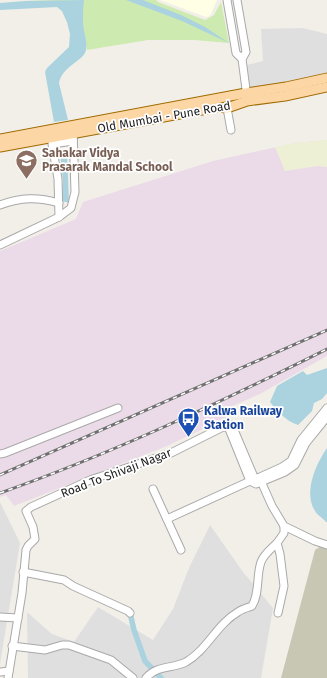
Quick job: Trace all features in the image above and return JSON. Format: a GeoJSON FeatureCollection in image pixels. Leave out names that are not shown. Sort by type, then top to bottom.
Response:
{"type":"FeatureCollection","features":[{"type":"Feature","properties":{"kind":"main road","name":"Old Mumbai - Pune Road"},"geometry":{"type":"LineString","coordinates":[[0,147],[48,142],[73,133],[247,97],[327,78]]}},
{"type":"Feature","properties":{"kind":"main road","name":"Old Mumbai - Pune Road"},"geometry":{"type":"LineString","coordinates":[[0,140],[73,133],[218,107],[227,108],[247,97],[285,96],[327,86]]}},
{"type":"Feature","properties":{"kind":"street"},"geometry":{"type":"LineString","coordinates":[[227,0],[236,53],[242,59]]}},
{"type":"Feature","properties":{"kind":"street"},"geometry":{"type":"LineString","coordinates":[[237,0],[246,52],[242,59],[247,97]]}},
{"type":"Feature","properties":{"kind":"street"},"geometry":{"type":"LineString","coordinates":[[227,108],[231,130]]}},
{"type":"Feature","properties":{"kind":"street"},"geometry":{"type":"LineString","coordinates":[[0,245],[59,217],[71,208],[75,192],[73,133]]}},
{"type":"Feature","properties":{"kind":"street"},"geometry":{"type":"LineString","coordinates":[[48,142],[58,179],[59,217]]}},
{"type":"Feature","properties":{"kind":"street"},"geometry":{"type":"LineString","coordinates":[[0,205],[10,201],[42,198],[59,203]]}},
{"type":"Feature","properties":{"kind":"street"},"geometry":{"type":"LineString","coordinates":[[0,454],[118,408]]}},
{"type":"Feature","properties":{"kind":"street"},"geometry":{"type":"LineString","coordinates":[[167,519],[282,467],[291,461],[301,440],[327,408]]}},
{"type":"Feature","properties":{"kind":"street"},"geometry":{"type":"LineString","coordinates":[[256,479],[285,472],[295,465],[306,443],[327,417]]}},
{"type":"Feature","properties":{"kind":"street","name":"Road To Shivaji Nagar"},"geometry":{"type":"LineString","coordinates":[[9,674],[12,646],[22,593],[26,550],[35,539],[33,527],[26,511],[31,507],[90,480],[171,453],[221,428],[230,426],[256,479]]}},
{"type":"Feature","properties":{"kind":"street"},"geometry":{"type":"LineString","coordinates":[[148,676],[158,669],[186,662],[196,654],[228,619],[238,611],[252,606],[256,597],[261,563],[266,554],[284,533],[284,526],[256,479]]}},
{"type":"Feature","properties":{"kind":"street"},"geometry":{"type":"LineString","coordinates":[[153,489],[181,550]]}},
{"type":"Feature","properties":{"kind":"street"},"geometry":{"type":"LineString","coordinates":[[284,526],[327,545]]}},
{"type":"Feature","properties":{"kind":"street"},"geometry":{"type":"LineString","coordinates":[[277,543],[284,586],[278,613]]}},
{"type":"Feature","properties":{"kind":"street"},"geometry":{"type":"LineString","coordinates":[[23,572],[64,580],[73,586],[110,602],[130,613]]}},
{"type":"Feature","properties":{"kind":"street"},"geometry":{"type":"LineString","coordinates":[[0,617],[18,618]]}},
{"type":"Feature","properties":{"kind":"street"},"geometry":{"type":"LineString","coordinates":[[12,646],[44,650],[62,645],[68,645],[112,660],[133,678]]}},
{"type":"Feature","properties":{"kind":"street"},"geometry":{"type":"LineString","coordinates":[[0,672],[9,674]]}},
{"type":"Feature","properties":{"kind":"shaded area"},"geometry":{"type":"Polygon","coordinates":[[[160,0],[217,0],[211,14],[206,17],[160,0]]]}},
{"type":"Feature","properties":{"kind":"shaded area"},"geometry":{"type":"Polygon","coordinates":[[[303,28],[327,34],[327,75],[250,90],[247,65],[263,61],[261,29],[303,28]]]}},
{"type":"Feature","properties":{"kind":"shaded area"},"geometry":{"type":"Polygon","coordinates":[[[327,140],[327,356],[260,394],[226,409],[228,417],[167,446],[14,506],[6,495],[0,497],[0,251],[76,219],[83,202],[213,161],[295,143],[327,140]]]}},
{"type":"Feature","properties":{"kind":"shaded area"},"geometry":{"type":"Polygon","coordinates":[[[327,140],[327,167],[317,166],[285,171],[275,147],[295,143],[327,140]]]}},
{"type":"Feature","properties":{"kind":"shaded area"},"geometry":{"type":"Polygon","coordinates":[[[0,502],[20,543],[0,664],[0,502]]]}},
{"type":"Feature","properties":{"kind":"shaded area"},"geometry":{"type":"Polygon","coordinates":[[[210,525],[243,572],[273,608],[261,678],[28,678],[27,612],[52,634],[74,642],[98,607],[153,640],[173,609],[189,568],[210,525]]]}},
{"type":"Feature","properties":{"kind":"shaded area"},"geometry":{"type":"Polygon","coordinates":[[[327,542],[327,678],[281,678],[315,550],[327,542]]]}},
{"type":"Feature","properties":{"kind":"green space"},"geometry":{"type":"Polygon","coordinates":[[[25,0],[156,0],[205,20],[214,15],[221,2],[229,43],[194,40],[148,40],[87,50],[84,31],[67,22],[62,11],[57,7],[55,1],[25,0]]]}},
{"type":"Feature","properties":{"kind":"water"},"geometry":{"type":"Polygon","coordinates":[[[84,0],[83,22],[86,50],[81,57],[64,72],[59,83],[68,120],[54,122],[45,72],[47,68],[69,47],[70,34],[67,22],[62,11],[57,7],[0,10],[0,3],[84,0]]]}},
{"type":"Feature","properties":{"kind":"water"},"geometry":{"type":"Polygon","coordinates":[[[126,0],[143,0],[181,15],[205,27],[229,43],[182,21],[126,0]]]}},
{"type":"Feature","properties":{"kind":"water"},"geometry":{"type":"Polygon","coordinates":[[[67,151],[69,203],[62,201],[63,181],[60,152],[67,151]]]}},
{"type":"Feature","properties":{"kind":"water"},"geometry":{"type":"Polygon","coordinates":[[[327,368],[327,393],[322,399],[314,403],[312,411],[298,425],[282,416],[270,402],[277,386],[303,371],[307,375],[327,368]]]}},
{"type":"Feature","properties":{"kind":"water"},"geometry":{"type":"Polygon","coordinates":[[[327,448],[326,522],[315,511],[310,495],[312,478],[327,448]]]}},
{"type":"Feature","properties":{"kind":"waterway"},"geometry":{"type":"LineString","coordinates":[[130,613],[134,630],[145,661],[161,678]]}},
{"type":"Feature","properties":{"kind":"railway"},"geometry":{"type":"LineString","coordinates":[[0,475],[327,330]]}},
{"type":"Feature","properties":{"kind":"railway"},"geometry":{"type":"LineString","coordinates":[[0,493],[83,462],[165,426],[327,349]]}},
{"type":"Feature","properties":{"kind":"place","name":"Sahakar Vidya Prasarak Mandal School"},"geometry":{"type":"Point","coordinates":[26,180]}},
{"type":"Feature","properties":{"kind":"place","name":"Kalwa Railway Station"},"geometry":{"type":"Point","coordinates":[188,438]}}]}
